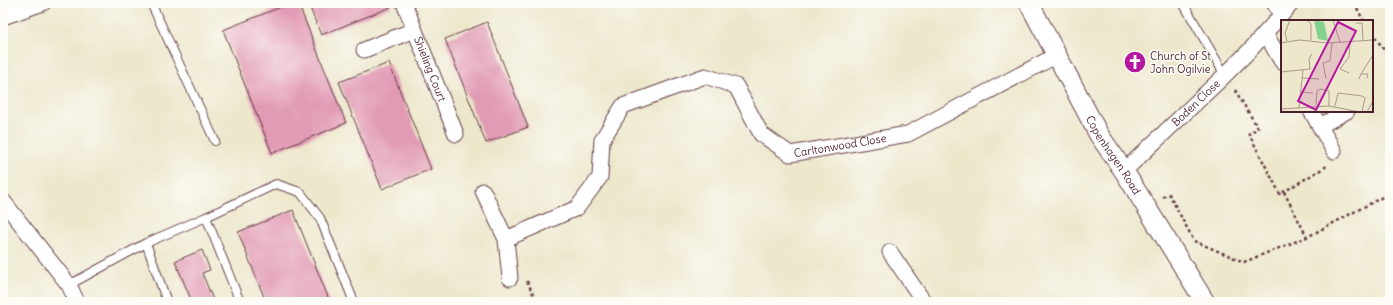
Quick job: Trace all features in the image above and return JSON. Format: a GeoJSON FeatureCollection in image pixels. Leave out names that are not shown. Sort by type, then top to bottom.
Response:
{"type":"FeatureCollection","features":[{"type":"Feature","properties":{"kind":"street"},"geometry":{"type":"LineString","coordinates":[[9,11],[43,3]]}},
{"type":"Feature","properties":{"kind":"street","name":"Shieling Court"},"geometry":{"type":"LineString","coordinates":[[404,3],[456,134]]}},
{"type":"Feature","properties":{"kind":"street","name":"Copenhagen Road"},"geometry":{"type":"LineString","coordinates":[[1029,3],[1098,135],[1124,171],[1205,302]]}},
{"type":"Feature","properties":{"kind":"street","name":"Boden Close"},"geometry":{"type":"LineString","coordinates":[[1124,171],[1225,75],[1292,3]]}},
{"type":"Feature","properties":{"kind":"street"},"geometry":{"type":"LineString","coordinates":[[364,50],[414,30]]}},
{"type":"Feature","properties":{"kind":"street"},"geometry":{"type":"LineString","coordinates":[[1265,33],[1281,60]]}},
{"type":"Feature","properties":{"kind":"street","name":"Carltonwood Close"},"geometry":{"type":"LineString","coordinates":[[506,239],[577,208],[600,177],[602,140],[623,106],[705,76],[736,86],[761,134],[790,154],[908,134],[1057,55]]}},
{"type":"Feature","properties":{"kind":"street"},"geometry":{"type":"LineString","coordinates":[[1312,112],[1334,150]]}},
{"type":"Feature","properties":{"kind":"street"},"geometry":{"type":"LineString","coordinates":[[1320,126],[1345,112]]}},
{"type":"Feature","properties":{"kind":"street"},"geometry":{"type":"LineString","coordinates":[[483,191],[506,239],[510,278]]}},
{"type":"Feature","properties":{"kind":"street"},"geometry":{"type":"LineString","coordinates":[[3,201],[69,285],[77,302]]}},
{"type":"Feature","properties":{"kind":"street"},"geometry":{"type":"LineString","coordinates":[[890,252],[924,302]]}},
{"type":"Feature","properties":{"kind":"lane"},"geometry":{"type":"LineString","coordinates":[[151,3],[214,141]]}},
{"type":"Feature","properties":{"kind":"lane"},"geometry":{"type":"LineString","coordinates":[[1183,3],[1225,75]]}},
{"type":"Feature","properties":{"kind":"lane"},"geometry":{"type":"LineString","coordinates":[[1270,3],[1278,18]]}},
{"type":"Feature","properties":{"kind":"lane"},"geometry":{"type":"LineString","coordinates":[[69,285],[146,243],[206,218],[276,184],[300,192],[320,218],[354,302]]}},
{"type":"Feature","properties":{"kind":"lane"},"geometry":{"type":"LineString","coordinates":[[206,218],[240,302]]}},
{"type":"Feature","properties":{"kind":"lane"},"geometry":{"type":"LineString","coordinates":[[146,243],[168,302]]}},
{"type":"Feature","properties":{"kind":"path"},"geometry":{"type":"LineString","coordinates":[[1354,3],[1363,20]]}},
{"type":"Feature","properties":{"kind":"path"},"geometry":{"type":"LineString","coordinates":[[1373,34],[1390,59]]}},
{"type":"Feature","properties":{"kind":"path"},"geometry":{"type":"LineString","coordinates":[[1225,75],[1258,128],[1249,134],[1280,194],[1340,158],[1334,150]]}},
{"type":"Feature","properties":{"kind":"path"},"geometry":{"type":"LineString","coordinates":[[1284,192],[1307,237]]}},
{"type":"Feature","properties":{"kind":"path"},"geometry":{"type":"LineString","coordinates":[[1145,206],[1169,194],[1194,241],[1244,262],[1307,237],[1390,193]]}},
{"type":"Feature","properties":{"kind":"path"},"geometry":{"type":"LineString","coordinates":[[1383,302],[1390,298]]}},
{"type":"Feature","properties":{"kind":"building"},"geometry":{"type":"Polygon","coordinates":[[[291,3],[298,3],[346,123],[272,153],[223,30],[291,3]]]}},
{"type":"Feature","properties":{"kind":"building"},"geometry":{"type":"Polygon","coordinates":[[[308,3],[389,3],[391,7],[321,35],[308,3]]]}},
{"type":"Feature","properties":{"kind":"building"},"geometry":{"type":"Polygon","coordinates":[[[487,22],[528,127],[486,143],[445,39],[487,22]]]}},
{"type":"Feature","properties":{"kind":"building"},"geometry":{"type":"Polygon","coordinates":[[[389,63],[431,169],[382,189],[339,82],[389,63]]]}},
{"type":"Feature","properties":{"kind":"building"},"geometry":{"type":"Polygon","coordinates":[[[293,210],[330,302],[266,302],[238,232],[293,210]]]}},
{"type":"Feature","properties":{"kind":"building"},"geometry":{"type":"Polygon","coordinates":[[[202,250],[210,270],[202,273],[214,302],[192,302],[175,261],[202,250]]]}},
{"type":"Feature","properties":{"kind":"place","name":"Church of St John Ogilvie"},"geometry":{"type":"Point","coordinates":[1135,62]}}]}
